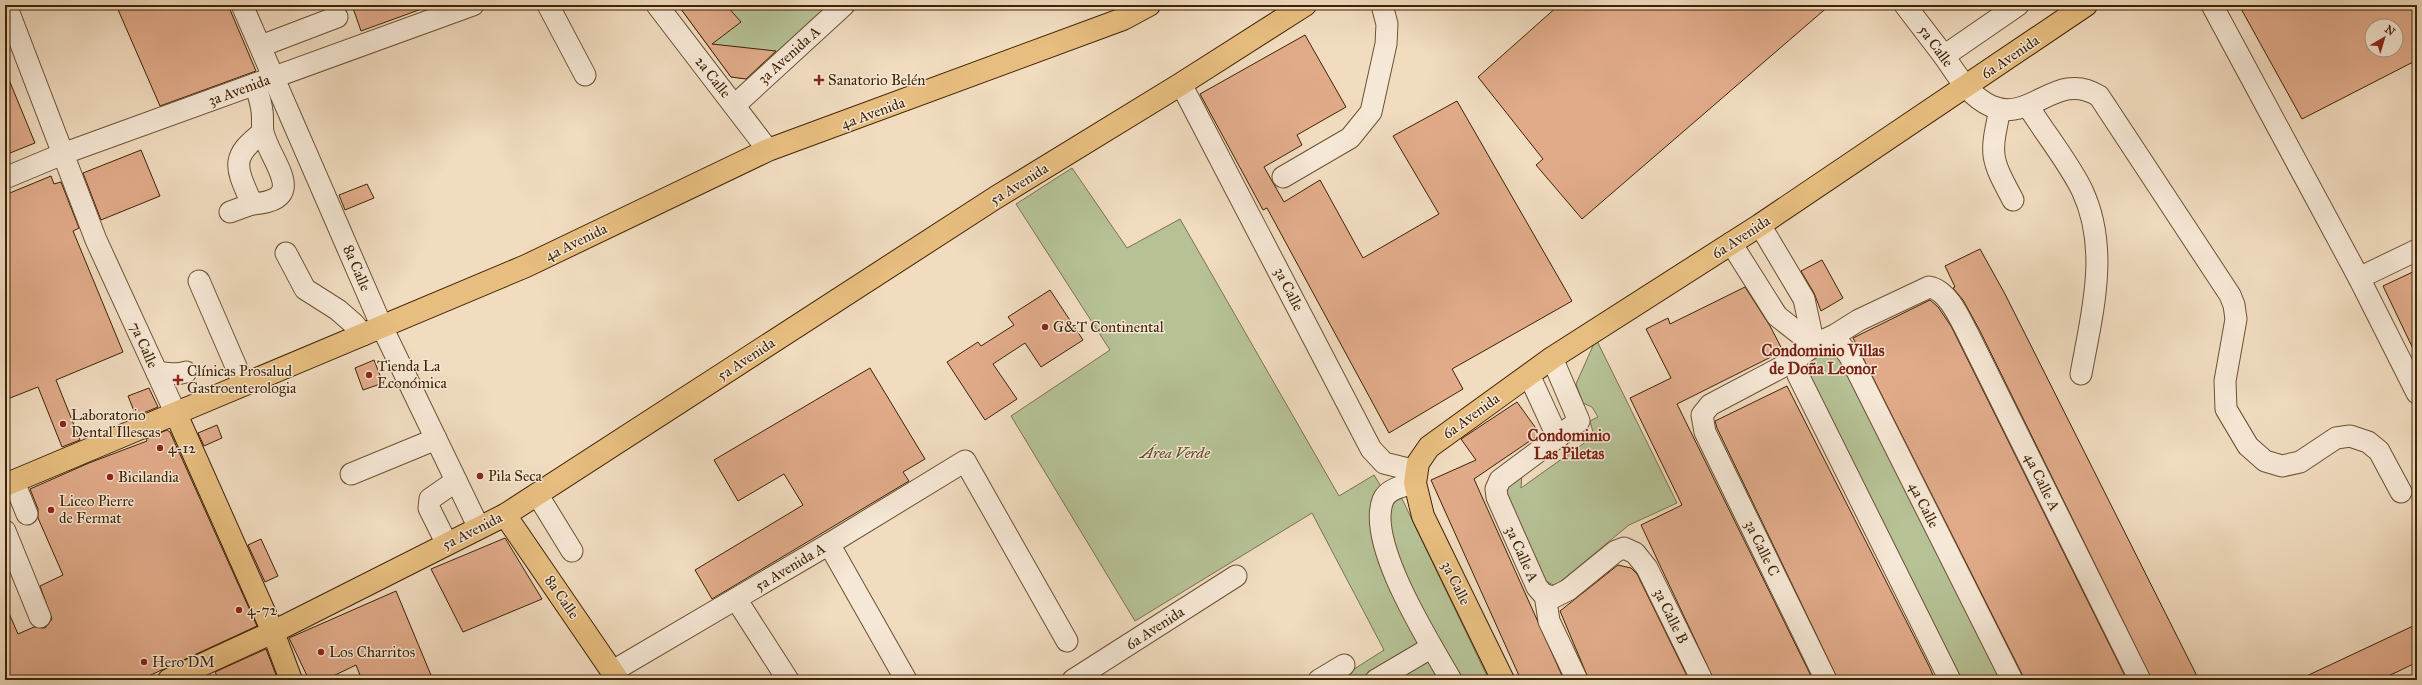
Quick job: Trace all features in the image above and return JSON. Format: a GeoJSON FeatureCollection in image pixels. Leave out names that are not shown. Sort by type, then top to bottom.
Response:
{"type":"FeatureCollection","features":[{"type":"Feature","properties":{"kind":"main road","name":"4a Avenida"},"geometry":{"type":"LineString","coordinates":[[9,484],[526,266],[768,150],[1123,19],[1149,5]]}},
{"type":"Feature","properties":{"kind":"main road","name":"5a Avenida"},"geometry":{"type":"LineString","coordinates":[[169,680],[273,632],[505,514],[995,198],[1181,84],[1305,5]]}},
{"type":"Feature","properties":{"kind":"main road","name":"6a Avenida"},"geometry":{"type":"LineString","coordinates":[[1415,477],[1429,447],[1552,358],[1760,225],[2086,5]]}},
{"type":"Feature","properties":{"kind":"main road","name":"7a Calle"},"geometry":{"type":"LineString","coordinates":[[176,414],[273,632],[291,680]]}},
{"type":"Feature","properties":{"kind":"main road","name":"3a Calle"},"geometry":{"type":"LineString","coordinates":[[1415,477],[1423,516],[1503,680]]}},
{"type":"Feature","properties":{"kind":"main road","name":"8a Calle"},"geometry":{"type":"LineString","coordinates":[[505,514],[616,676]]}},
{"type":"Feature","properties":{"kind":"street","name":"7a Calle"},"geometry":{"type":"LineString","coordinates":[[6,5],[65,153],[96,240],[176,414]]}},
{"type":"Feature","properties":{"kind":"street","name":"8a Calle"},"geometry":{"type":"LineString","coordinates":[[242,5],[261,46],[265,81],[285,102],[372,331],[436,439],[478,528]]}},
{"type":"Feature","properties":{"kind":"street","name":"3a Avenida"},"geometry":{"type":"LineString","coordinates":[[5,178],[65,153],[473,5]]}},
{"type":"Feature","properties":{"kind":"street"},"geometry":{"type":"LineString","coordinates":[[548,5],[585,76]]}},
{"type":"Feature","properties":{"kind":"street","name":"2a Calle"},"geometry":{"type":"LineString","coordinates":[[657,5],[768,150]]}},
{"type":"Feature","properties":{"kind":"street","name":"3a Avenida A"},"geometry":{"type":"LineString","coordinates":[[734,105],[844,5]]}},
{"type":"Feature","properties":{"kind":"street"},"geometry":{"type":"LineString","coordinates":[[1283,177],[1350,138],[1371,112],[1386,44],[1387,24],[1382,5]]}},
{"type":"Feature","properties":{"kind":"street","name":"5a Calle"},"geometry":{"type":"LineString","coordinates":[[1905,5],[1944,56],[1965,87],[1984,102],[2000,109]]}},
{"type":"Feature","properties":{"kind":"street"},"geometry":{"type":"LineString","coordinates":[[1944,56],[2018,5]]}},
{"type":"Feature","properties":{"kind":"street"},"geometry":{"type":"LineString","coordinates":[[2212,5],[2414,382]]}},
{"type":"Feature","properties":{"kind":"street"},"geometry":{"type":"LineString","coordinates":[[261,46],[337,17]]}},
{"type":"Feature","properties":{"kind":"street"},"geometry":{"type":"LineString","coordinates":[[230,212],[252,204],[270,201],[284,191],[285,181],[263,132],[262,109],[265,81]]}},
{"type":"Feature","properties":{"kind":"street","name":"3a Calle"},"geometry":{"type":"LineString","coordinates":[[1181,84],[1371,449],[1384,463],[1415,477]]}},
{"type":"Feature","properties":{"kind":"street"},"geometry":{"type":"LineString","coordinates":[[2013,200],[1997,169],[1992,153],[2000,109],[2010,110],[2028,106],[2069,88],[2080,88],[2099,96],[2225,287],[2234,305],[2236,319],[2224,381],[2226,409],[2248,446],[2266,461],[2282,466],[2300,462],[2336,438],[2350,436],[2368,442],[2379,451],[2401,492]]}},
{"type":"Feature","properties":{"kind":"street"},"geometry":{"type":"LineString","coordinates":[[262,109],[285,102]]}},
{"type":"Feature","properties":{"kind":"street"},"geometry":{"type":"LineString","coordinates":[[2028,106],[2081,188],[2089,206],[2094,228],[2098,259],[2081,374]]}},
{"type":"Feature","properties":{"kind":"street"},"geometry":{"type":"LineString","coordinates":[[252,204],[238,166],[238,158],[245,146],[263,132]]}},
{"type":"Feature","properties":{"kind":"street"},"geometry":{"type":"LineString","coordinates":[[1760,225],[1804,298],[1820,342],[1795,360],[1798,375],[1950,680]]}},
{"type":"Feature","properties":{"kind":"street","name":"4a Calle"},"geometry":{"type":"LineString","coordinates":[[1731,243],[1777,316],[1820,342],[1839,343],[1849,355],[2012,680]]}},
{"type":"Feature","properties":{"kind":"street"},"geometry":{"type":"LineString","coordinates":[[2359,278],[2417,250]]}},
{"type":"Feature","properties":{"kind":"street"},"geometry":{"type":"LineString","coordinates":[[286,253],[305,289],[338,310],[354,324],[372,331]]}},
{"type":"Feature","properties":{"kind":"street"},"geometry":{"type":"LineString","coordinates":[[199,281],[244,385]]}},
{"type":"Feature","properties":{"kind":"street","name":"4a Calle A"},"geometry":{"type":"LineString","coordinates":[[1820,342],[1868,315],[1921,289],[1928,286],[1937,290],[1953,308],[1975,348],[2140,680]]}},
{"type":"Feature","properties":{"kind":"street"},"geometry":{"type":"LineString","coordinates":[[1529,375],[1558,438],[1579,421],[1552,358]]}},
{"type":"Feature","properties":{"kind":"street","name":"3a Calle C"},"geometry":{"type":"LineString","coordinates":[[1795,360],[1710,405],[1702,415],[1705,432],[1826,680]]}},
{"type":"Feature","properties":{"kind":"street"},"geometry":{"type":"LineString","coordinates":[[157,373],[166,372],[174,375],[186,372]]}},
{"type":"Feature","properties":{"kind":"street","name":"3a Calle A"},"geometry":{"type":"LineString","coordinates":[[1553,597],[1543,594],[1537,587],[1497,497],[1498,482],[1558,438]]}},
{"type":"Feature","properties":{"kind":"street"},"geometry":{"type":"LineString","coordinates":[[351,474],[436,439]]}},
{"type":"Feature","properties":{"kind":"street","name":"5a Avenida A"},"geometry":{"type":"LineString","coordinates":[[616,676],[736,599],[965,461],[1067,640]]}},
{"type":"Feature","properties":{"kind":"street"},"geometry":{"type":"LineString","coordinates":[[1415,477],[1394,489],[1383,500],[1380,519],[1385,548],[1398,582],[1451,680]]}},
{"type":"Feature","properties":{"kind":"street"},"geometry":{"type":"LineString","coordinates":[[447,544],[429,508],[430,499],[456,481]]}},
{"type":"Feature","properties":{"kind":"street"},"geometry":{"type":"LineString","coordinates":[[9,484],[27,514]]}},
{"type":"Feature","properties":{"kind":"street"},"geometry":{"type":"LineString","coordinates":[[537,494],[572,551]]}},
{"type":"Feature","properties":{"kind":"street"},"geometry":{"type":"LineString","coordinates":[[5,531],[40,617]]}},
{"type":"Feature","properties":{"kind":"street"},"geometry":{"type":"LineString","coordinates":[[829,544],[906,680]]}},
{"type":"Feature","properties":{"kind":"street","name":"3a Calle B"},"geometry":{"type":"LineString","coordinates":[[1553,597],[1568,590],[1620,549],[1630,550],[1635,553],[1652,579],[1702,680]]}},
{"type":"Feature","properties":{"kind":"street","name":"6a Avenida"},"geometry":{"type":"LineString","coordinates":[[1073,680],[1236,576]]}},
{"type":"Feature","properties":{"kind":"street","name":"3a Calle A"},"geometry":{"type":"LineString","coordinates":[[1553,597],[1546,603],[1550,621],[1577,680]]}},
{"type":"Feature","properties":{"kind":"street"},"geometry":{"type":"LineString","coordinates":[[736,599],[788,680]]}},
{"type":"Feature","properties":{"kind":"street"},"geometry":{"type":"LineString","coordinates":[[1376,680],[1432,647]]}},
{"type":"Feature","properties":{"kind":"street"},"geometry":{"type":"LineString","coordinates":[[1319,680],[1344,665]]}},
{"type":"Feature","properties":{"kind":"green space"},"geometry":{"type":"Polygon","coordinates":[[[678,5],[831,5],[750,79],[731,77],[678,5]]]}},
{"type":"Feature","properties":{"kind":"green space","name":"Área Verde"},"geometry":{"type":"Polygon","coordinates":[[[1072,168],[1127,248],[1180,219],[1339,496],[1374,475],[1382,488],[1393,480],[1489,680],[1337,680],[1384,650],[1312,513],[1135,621],[1011,416],[1110,350],[1016,204],[1072,168]]]}},
{"type":"Feature","properties":{"kind":"green space"},"geometry":{"type":"Polygon","coordinates":[[[1596,339],[1677,503],[1629,525],[1555,586],[1542,579],[1504,493],[1507,487],[1522,474],[1521,488],[1594,436],[1590,421],[1598,417],[1592,407],[1583,403],[1576,384],[1596,339]]]}},
{"type":"Feature","properties":{"kind":"green space"},"geometry":{"type":"Polygon","coordinates":[[[1830,351],[1838,353],[2004,680],[1957,680],[1809,378],[1809,362],[1830,351]]]}},
{"type":"Feature","properties":{"kind":"building"},"geometry":{"type":"Polygon","coordinates":[[[116,5],[228,5],[256,71],[160,106],[116,5]]]}},
{"type":"Feature","properties":{"kind":"building"},"geometry":{"type":"Polygon","coordinates":[[[352,5],[427,5],[427,7],[361,31],[352,5]]]}},
{"type":"Feature","properties":{"kind":"building"},"geometry":{"type":"Polygon","coordinates":[[[678,5],[726,5],[741,22],[712,44],[776,51],[746,79],[731,77],[678,5]]]}},
{"type":"Feature","properties":{"kind":"building"},"geometry":{"type":"Polygon","coordinates":[[[1559,5],[1830,5],[1582,219],[1536,165],[1543,159],[1478,77],[1559,5]]]}},
{"type":"Feature","properties":{"kind":"building"},"geometry":{"type":"Polygon","coordinates":[[[2239,5],[2417,5],[2417,60],[2302,119],[2239,5]]]}},
{"type":"Feature","properties":{"kind":"building"},"geometry":{"type":"Polygon","coordinates":[[[1305,35],[1346,107],[1297,135],[1302,145],[1264,167],[1284,202],[1320,180],[1363,258],[1439,214],[1393,136],[1457,101],[1572,301],[1452,369],[1463,389],[1389,433],[1267,208],[1263,210],[1200,94],[1305,35]]]}},
{"type":"Feature","properties":{"kind":"building"},"geometry":{"type":"Polygon","coordinates":[[[5,70],[35,143],[5,155],[5,70]]]}},
{"type":"Feature","properties":{"kind":"building"},"geometry":{"type":"Polygon","coordinates":[[[141,150],[160,196],[101,220],[83,173],[141,150]]]}},
{"type":"Feature","properties":{"kind":"building"},"geometry":{"type":"Polygon","coordinates":[[[51,176],[54,184],[61,182],[79,228],[73,231],[123,352],[56,380],[80,440],[62,447],[38,387],[5,400],[5,195],[51,176]]]}},
{"type":"Feature","properties":{"kind":"building"},"geometry":{"type":"Polygon","coordinates":[[[367,184],[374,198],[345,210],[339,195],[367,184]]]}},
{"type":"Feature","properties":{"kind":"building"},"geometry":{"type":"Polygon","coordinates":[[[1980,249],[2005,294],[2199,680],[2152,680],[1979,329],[1963,300],[1953,288],[1955,287],[1945,266],[1980,249]]]}},
{"type":"Feature","properties":{"kind":"building"},"geometry":{"type":"Polygon","coordinates":[[[1822,260],[1843,298],[1821,311],[1814,293],[1801,271],[1822,260]]]}},
{"type":"Feature","properties":{"kind":"building"},"geometry":{"type":"Polygon","coordinates":[[[2417,270],[2417,357],[2383,286],[2417,270]]]}},
{"type":"Feature","properties":{"kind":"building"},"geometry":{"type":"Polygon","coordinates":[[[1745,287],[1770,326],[1783,351],[1677,404],[1813,680],[1714,680],[1641,525],[1682,505],[1630,398],[1671,378],[1646,329],[1668,318],[1670,324],[1745,287]]]}},
{"type":"Feature","properties":{"kind":"building"},"geometry":{"type":"Polygon","coordinates":[[[1050,290],[1083,340],[1041,367],[1025,343],[993,364],[1017,399],[985,420],[947,362],[978,342],[981,346],[1014,325],[1008,317],[1050,290]]]}},
{"type":"Feature","properties":{"kind":"building"},"geometry":{"type":"Polygon","coordinates":[[[1930,300],[1938,307],[1951,326],[2127,680],[2025,680],[1853,338],[1930,300]]]}},
{"type":"Feature","properties":{"kind":"building","name":"Tienda La Económica"},"geometry":{"type":"Polygon","coordinates":[[[374,360],[383,383],[363,390],[355,368],[374,360]]]}},
{"type":"Feature","properties":{"kind":"building"},"geometry":{"type":"Polygon","coordinates":[[[870,368],[925,459],[903,472],[909,481],[712,599],[695,570],[803,505],[784,474],[738,501],[714,460],[870,368]]]}},
{"type":"Feature","properties":{"kind":"building"},"geometry":{"type":"Polygon","coordinates":[[[1787,386],[1935,680],[1838,680],[1715,421],[1787,386]]]}},
{"type":"Feature","properties":{"kind":"building"},"geometry":{"type":"Polygon","coordinates":[[[149,388],[158,407],[136,416],[128,396],[149,388]]]}},
{"type":"Feature","properties":{"kind":"building"},"geometry":{"type":"Polygon","coordinates":[[[1517,402],[1540,434],[1474,479],[1564,680],[1521,680],[1431,480],[1476,460],[1461,439],[1517,402]]]}},
{"type":"Feature","properties":{"kind":"building"},"geometry":{"type":"Polygon","coordinates":[[[217,425],[222,438],[204,446],[198,433],[217,425]]]}},
{"type":"Feature","properties":{"kind":"building"},"geometry":{"type":"Polygon","coordinates":[[[167,430],[170,432],[257,626],[140,680],[5,680],[5,604],[18,634],[34,627],[45,628],[52,619],[40,586],[63,575],[38,518],[38,509],[30,489],[89,463],[147,441],[146,439],[167,430]]]}},
{"type":"Feature","properties":{"kind":"building"},"geometry":{"type":"Polygon","coordinates":[[[505,538],[542,599],[463,632],[431,569],[505,538]]]}},
{"type":"Feature","properties":{"kind":"building"},"geometry":{"type":"Polygon","coordinates":[[[261,539],[278,576],[265,582],[248,545],[261,539]]]}},
{"type":"Feature","properties":{"kind":"building"},"geometry":{"type":"Polygon","coordinates":[[[1618,565],[1631,568],[1637,574],[1689,680],[1589,680],[1560,611],[1618,565]]]}},
{"type":"Feature","properties":{"kind":"building"},"geometry":{"type":"Polygon","coordinates":[[[396,591],[433,680],[362,680],[356,665],[325,680],[309,680],[289,638],[396,591]]]}},
{"type":"Feature","properties":{"kind":"building"},"geometry":{"type":"Polygon","coordinates":[[[2413,626],[2417,635],[2417,662],[2399,671],[2379,680],[2298,680],[2413,626]]]}},
{"type":"Feature","properties":{"kind":"building"},"geometry":{"type":"Polygon","coordinates":[[[266,649],[278,680],[219,680],[215,672],[266,649]]]}},
{"type":"Feature","properties":{"kind":"place","name":"Sanatorio Belén"},"geometry":{"type":"Point","coordinates":[819,80]}},
{"type":"Feature","properties":{"kind":"place","name":"G&T Continental"},"geometry":{"type":"Point","coordinates":[1045,327]}},
{"type":"Feature","properties":{"kind":"place","name":"Tienda La Económica"},"geometry":{"type":"Point","coordinates":[369,375]}},
{"type":"Feature","properties":{"kind":"place","name":"Clínicas Prosalud Gastroenterologia"},"geometry":{"type":"Point","coordinates":[178,380]}},
{"type":"Feature","properties":{"kind":"place","name":"Laboratorio Dental Illescas"},"geometry":{"type":"Point","coordinates":[63,424]}},
{"type":"Feature","properties":{"kind":"place","name":"4-12"},"geometry":{"type":"Point","coordinates":[160,448]}},
{"type":"Feature","properties":{"kind":"place","name":"Pila Seca"},"geometry":{"type":"Point","coordinates":[480,476]}},
{"type":"Feature","properties":{"kind":"place","name":"Bicilandia"},"geometry":{"type":"Point","coordinates":[110,477]}},
{"type":"Feature","properties":{"kind":"place","name":"Liceo Pierre de Fermat"},"geometry":{"type":"Point","coordinates":[51,510]}},
{"type":"Feature","properties":{"kind":"place","name":"4-72"},"geometry":{"type":"Point","coordinates":[239,610]}},
{"type":"Feature","properties":{"kind":"place","name":"Los Charritos"},"geometry":{"type":"Point","coordinates":[321,652]}},
{"type":"Feature","properties":{"kind":"place","name":"Hero DM"},"geometry":{"type":"Point","coordinates":[144,662]}},
{"type":"Feature","properties":{"kind":"district","name":"Condominio Villas de Doña Leonor"},"geometry":{"type":"Point","coordinates":[1823,359]}},
{"type":"Feature","properties":{"kind":"district","name":"Condominio Las Piletas"},"geometry":{"type":"Point","coordinates":[1569,444]}}]}
